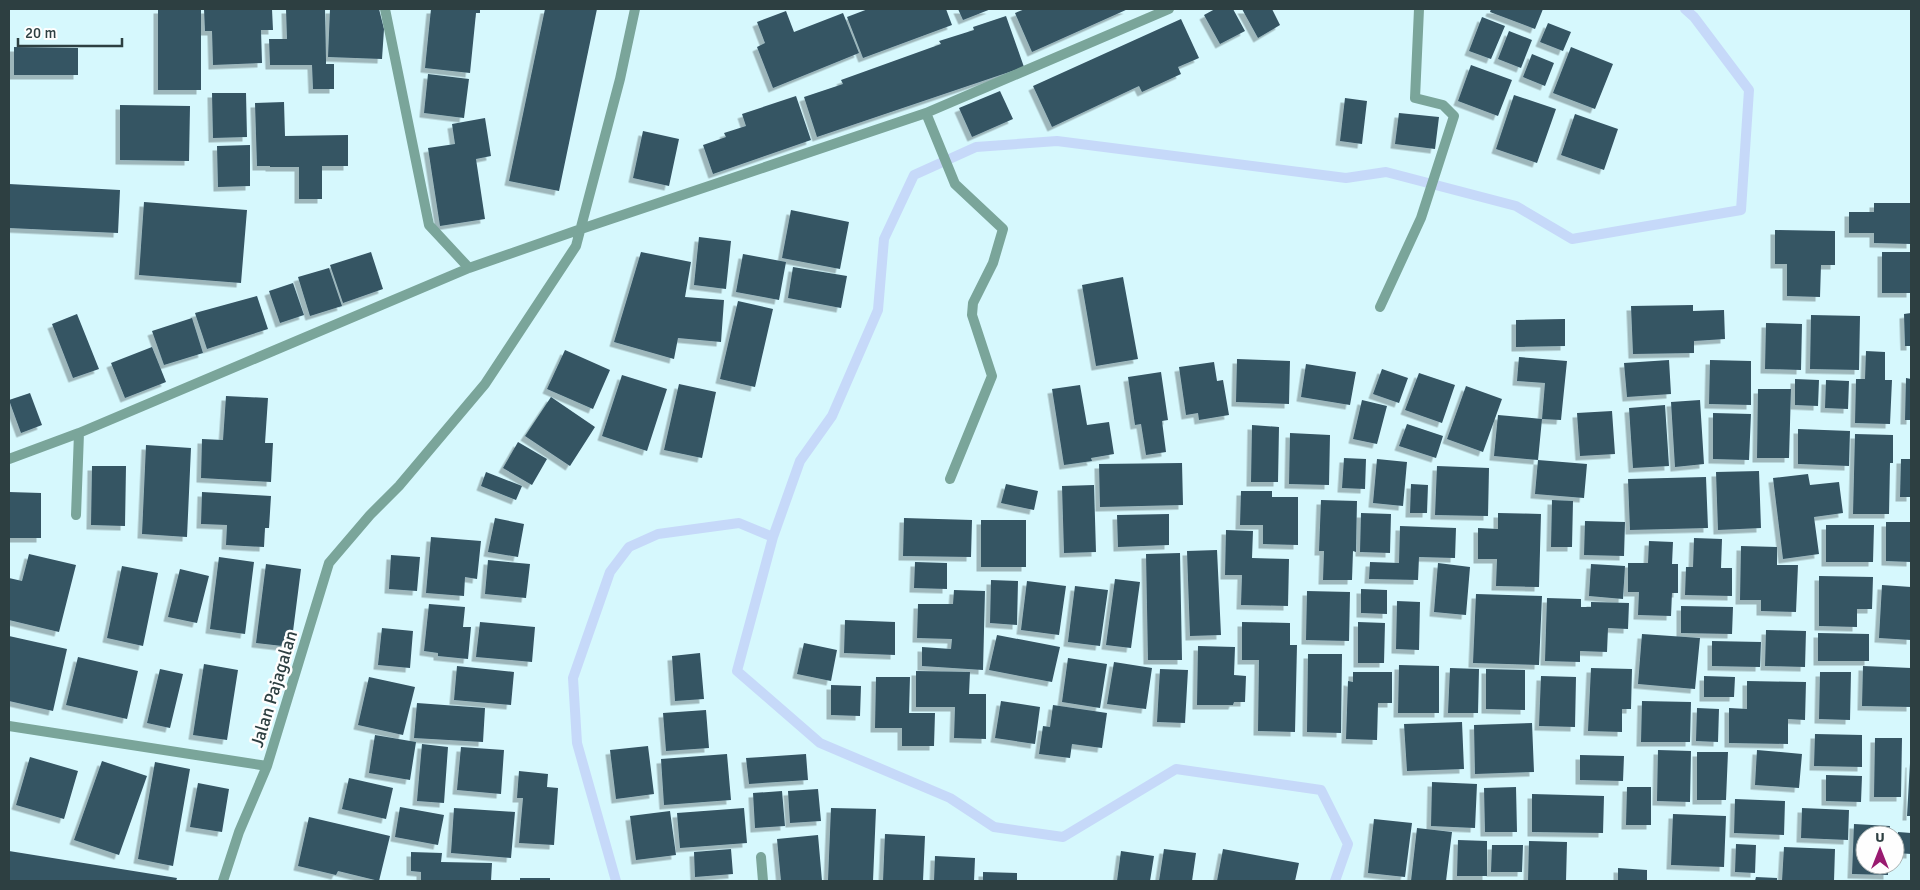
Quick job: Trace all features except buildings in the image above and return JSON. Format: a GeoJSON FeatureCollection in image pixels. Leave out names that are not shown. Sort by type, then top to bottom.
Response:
{"type":"FeatureCollection","features":[{"type":"Feature","properties":{"kind":"street"},"geometry":{"type":"LineString","coordinates":[[385,9],[429,225],[469,268]]}},
{"type":"Feature","properties":{"kind":"street","name":"Jalan Pajagalan"},"geometry":{"type":"LineString","coordinates":[[223,881],[239,832],[267,766],[329,563],[370,515],[400,486],[485,384],[576,246],[620,79],[635,9]]}},
{"type":"Feature","properties":{"kind":"street"},"geometry":{"type":"LineString","coordinates":[[9,459],[79,434],[469,268],[926,113],[1169,9]]}},
{"type":"Feature","properties":{"kind":"street"},"geometry":{"type":"LineString","coordinates":[[1380,307],[1422,218],[1454,116],[1443,105],[1415,98],[1419,9]]}},
{"type":"Feature","properties":{"kind":"street"},"geometry":{"type":"LineString","coordinates":[[926,113],[956,184],[1003,229],[993,263],[973,303],[972,315],[992,376],[950,479]]}},
{"type":"Feature","properties":{"kind":"street"},"geometry":{"type":"LineString","coordinates":[[76,515],[79,434]]}},
{"type":"Feature","properties":{"kind":"street"},"geometry":{"type":"LineString","coordinates":[[9,726],[267,766]]}},
{"type":"Feature","properties":{"kind":"street"},"geometry":{"type":"LineString","coordinates":[[761,857],[763,881]]}},
{"type":"Feature","properties":{"kind":"waterway"},"geometry":{"type":"LineString","coordinates":[[1335,881],[1348,844],[1321,790],[1176,769],[1063,837],[994,827],[950,798],[820,743],[737,671],[773,537],[800,461],[832,416],[878,310],[884,239],[914,175],[976,147],[1057,141],[1346,178],[1386,172],[1516,206],[1572,239],[1741,210],[1749,90],[1694,17],[1685,9]]}},
{"type":"Feature","properties":{"kind":"waterway"},"geometry":{"type":"LineString","coordinates":[[616,881],[577,743],[573,678],[610,572],[629,547],[658,534],[739,523],[773,537]]}}]}
